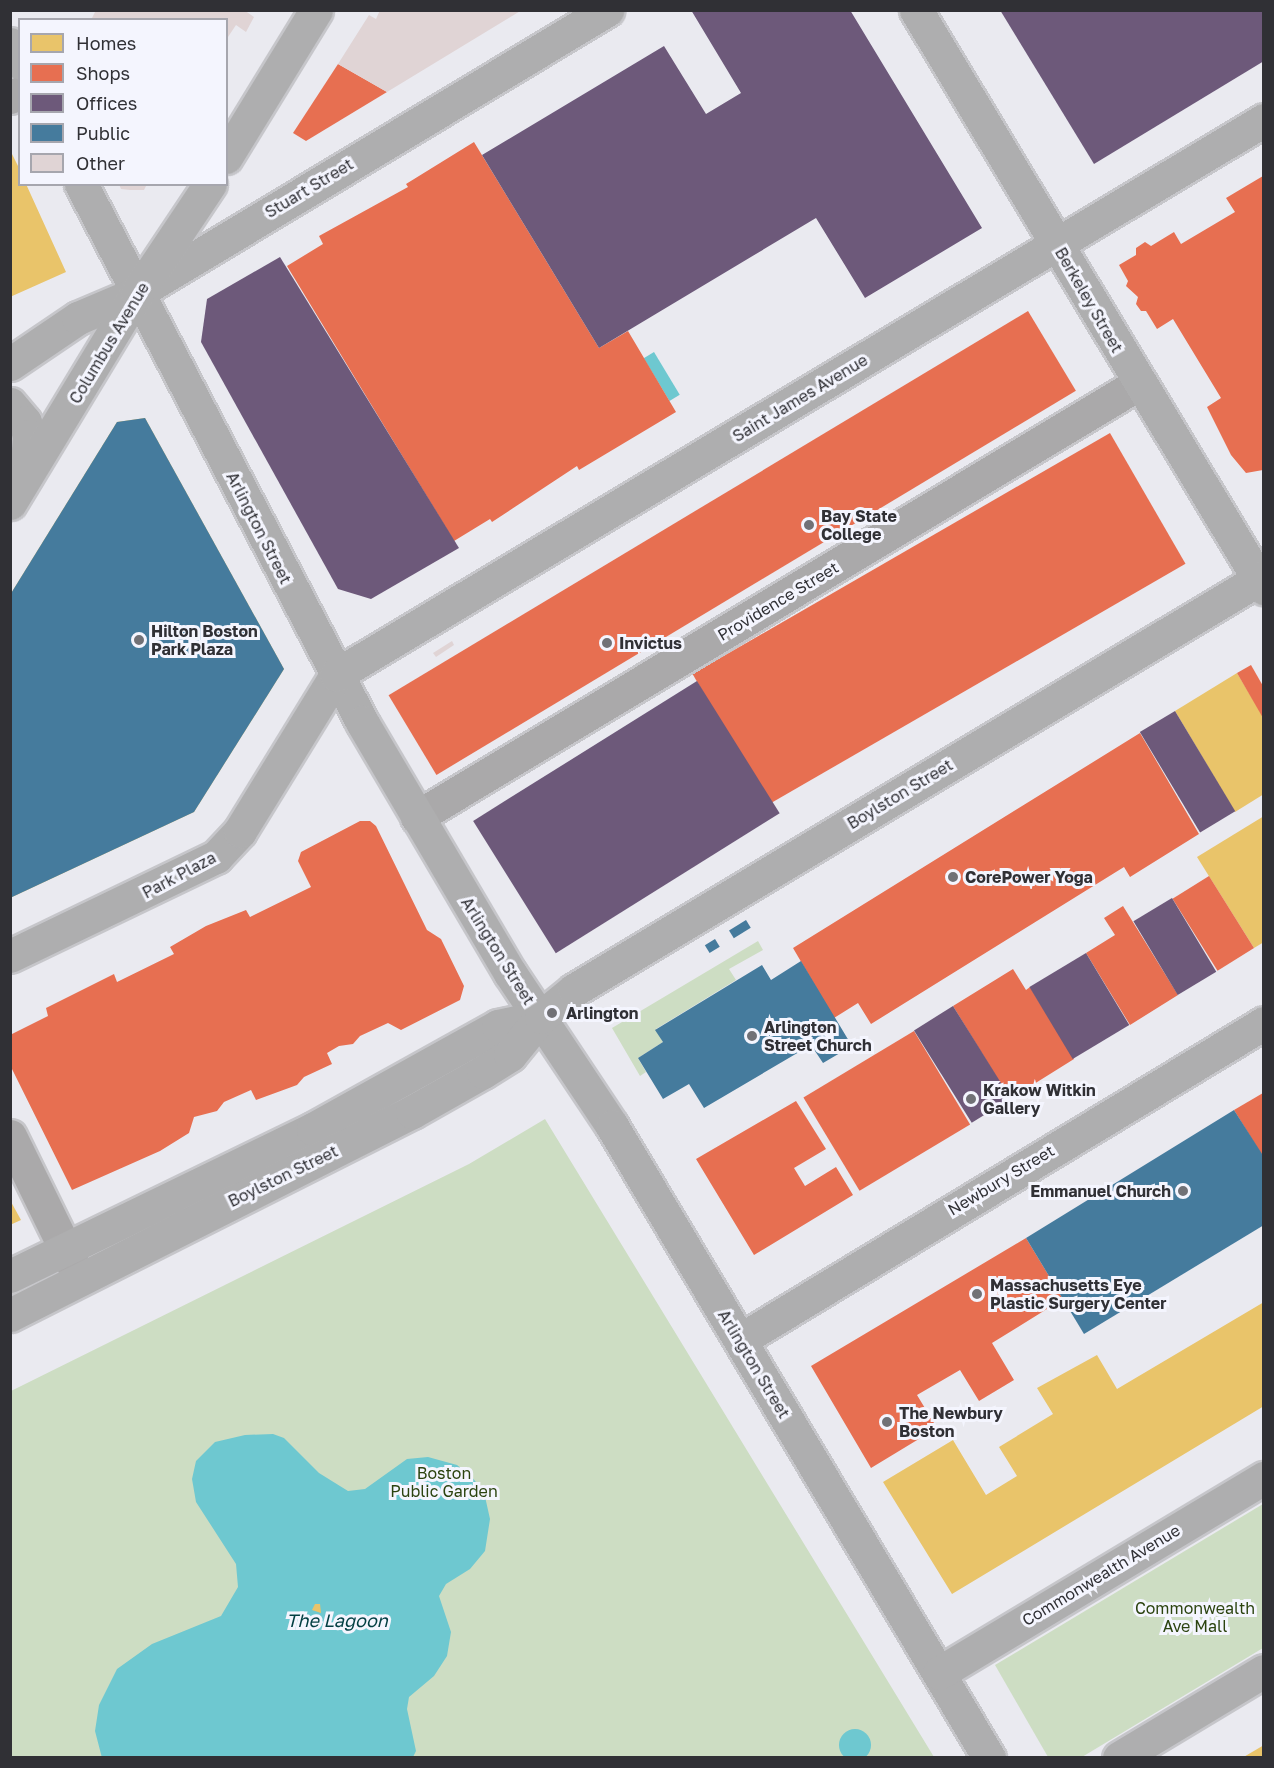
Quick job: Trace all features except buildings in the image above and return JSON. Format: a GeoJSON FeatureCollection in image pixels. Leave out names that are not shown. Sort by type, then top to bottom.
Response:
{"type":"FeatureCollection","features":[{"type":"Feature","properties":{"kind":"main road"},"geometry":{"type":"LineString","coordinates":[[228,154],[316,10]]}},
{"type":"Feature","properties":{"kind":"main road","name":"Stuart Street"},"geometry":{"type":"LineString","coordinates":[[10,364],[78,318],[137,293],[607,10]]}},
{"type":"Feature","properties":{"kind":"main road","name":"Berkeley Street"},"geometry":{"type":"LineString","coordinates":[[916,10],[1057,243],[1138,384],[1262,581]]}},
{"type":"Feature","properties":{"kind":"main road"},"geometry":{"type":"LineString","coordinates":[[10,44],[18,59]]}},
{"type":"Feature","properties":{"kind":"main road","name":"Saint James Avenue"},"geometry":{"type":"LineString","coordinates":[[336,675],[1263,120]]}},
{"type":"Feature","properties":{"kind":"main road","name":"Arlington Street"},"geometry":{"type":"LineString","coordinates":[[82,186],[336,675],[417,817],[541,1017],[579,1073],[989,1758]]}},
{"type":"Feature","properties":{"kind":"main road","name":"Columbus Avenue"},"geometry":{"type":"LineString","coordinates":[[18,490],[137,293],[209,186]]}},
{"type":"Feature","properties":{"kind":"main road"},"geometry":{"type":"LineString","coordinates":[[10,404],[25,422],[29,436],[18,490]]}},
{"type":"Feature","properties":{"kind":"main road","name":"Boylston Street"},"geometry":{"type":"LineString","coordinates":[[10,1276],[73,1263],[412,1113],[510,1055],[541,1017],[574,990],[1262,581]]}},
{"type":"Feature","properties":{"kind":"main road","name":"Park Plaza"},"geometry":{"type":"LineString","coordinates":[[10,956],[216,857],[240,831],[336,675]]}},
{"type":"Feature","properties":{"kind":"main road","name":"Boylston Street"},"geometry":{"type":"LineString","coordinates":[[10,1315],[73,1263],[498,1026],[541,1017]]}},
{"type":"Feature","properties":{"kind":"main road","name":"Newbury Street"},"geometry":{"type":"LineString","coordinates":[[740,1340],[1263,1023]]}},
{"type":"Feature","properties":{"kind":"main road"},"geometry":{"type":"LineString","coordinates":[[467,1044],[483,1072]]}},
{"type":"Feature","properties":{"kind":"main road","name":"Commonwealth Avenue"},"geometry":{"type":"LineString","coordinates":[[939,1673],[1263,1478]]}},
{"type":"Feature","properties":{"kind":"main road"},"geometry":{"type":"LineString","coordinates":[[1119,1758],[1263,1671]]}},
{"type":"Feature","properties":{"kind":"street","name":"Providence Street"},"geometry":{"type":"LineString","coordinates":[[417,817],[1138,384]]}},
{"type":"Feature","properties":{"kind":"street"},"geometry":{"type":"LineString","coordinates":[[10,1136],[73,1263]]}},
{"type":"Feature","properties":{"kind":"green space"},"geometry":{"type":"Polygon","coordinates":[[[758,941],[763,950],[729,969],[736,980],[656,1029],[663,1042],[638,1058],[646,1072],[640,1076],[612,1028],[758,941]]]}},
{"type":"Feature","properties":{"kind":"green space","name":"Boston Public Garden"},"geometry":{"type":"Polygon","coordinates":[[[545,1119],[934,1757],[11,1758],[11,1391],[469,1164],[545,1119]]]}},
{"type":"Feature","properties":{"kind":"green space","name":"Commonwealth Ave Mall"},"geometry":{"type":"Polygon","coordinates":[[[1263,1504],[1263,1648],[1082,1757],[1048,1757],[995,1665],[1263,1504]]]}},
{"type":"Feature","properties":{"kind":"water"},"geometry":{"type":"Polygon","coordinates":[[[654,352],[680,395],[669,401],[644,358],[654,352]]]}},
{"type":"Feature","properties":{"kind":"water","name":"The Lagoon"},"geometry":{"type":"Polygon","coordinates":[[[273,1434],[284,1438],[319,1473],[348,1491],[365,1489],[407,1459],[428,1457],[457,1465],[471,1476],[484,1492],[490,1519],[485,1551],[470,1569],[446,1584],[439,1596],[451,1632],[447,1656],[434,1676],[409,1697],[407,1709],[416,1751],[413,1757],[102,1758],[95,1731],[99,1705],[117,1669],[152,1644],[221,1616],[238,1587],[236,1564],[196,1502],[192,1479],[196,1461],[215,1442],[245,1435],[273,1434]]]}},
{"type":"Feature","properties":{"kind":"water"},"geometry":{"type":"Polygon","coordinates":[[[855,1729],[866,1734],[871,1745],[866,1756],[855,1761],[844,1756],[839,1745],[844,1734],[855,1729]]]}},
{"type":"Feature","properties":{"kind":"place","name":"Bay State College"},"geometry":{"type":"Point","coordinates":[809,525]}},
{"type":"Feature","properties":{"kind":"place","name":"Hilton Boston Park Plaza"},"geometry":{"type":"Point","coordinates":[139,640]}},
{"type":"Feature","properties":{"kind":"place","name":"Invictus"},"geometry":{"type":"Point","coordinates":[607,643]}},
{"type":"Feature","properties":{"kind":"place","name":"CorePower Yoga"},"geometry":{"type":"Point","coordinates":[953,877]}},
{"type":"Feature","properties":{"kind":"place","name":"Arlington"},"geometry":{"type":"Point","coordinates":[552,1013]}},
{"type":"Feature","properties":{"kind":"place","name":"Arlington Street Church"},"geometry":{"type":"Point","coordinates":[752,1036]}},
{"type":"Feature","properties":{"kind":"place","name":"Krakow Witkin Gallery"},"geometry":{"type":"Point","coordinates":[971,1099]}},
{"type":"Feature","properties":{"kind":"place","name":"Emmanuel Church"},"geometry":{"type":"Point","coordinates":[1183,1191]}},
{"type":"Feature","properties":{"kind":"place","name":"Massachusetts Eye Plastic Surgery Center"},"geometry":{"type":"Point","coordinates":[977,1294]}},
{"type":"Feature","properties":{"kind":"place","name":"The Newbury Boston"},"geometry":{"type":"Point","coordinates":[887,1422]}}]}
